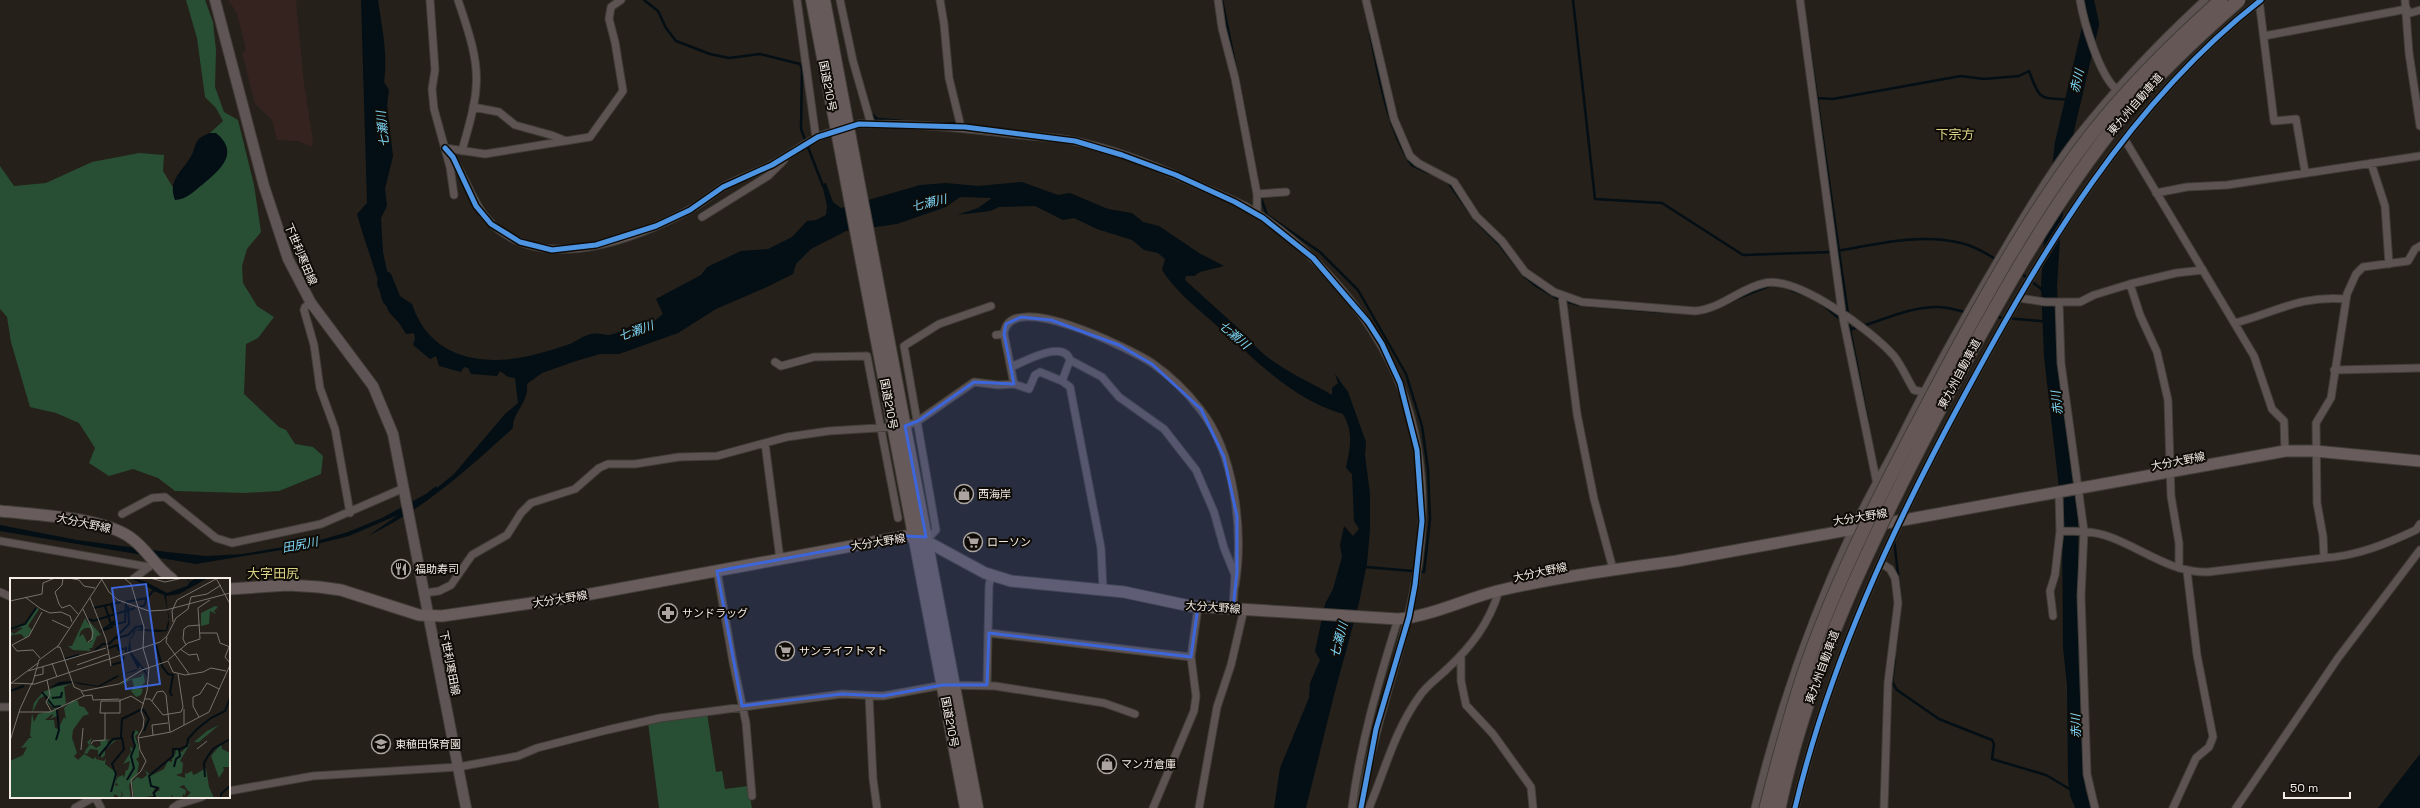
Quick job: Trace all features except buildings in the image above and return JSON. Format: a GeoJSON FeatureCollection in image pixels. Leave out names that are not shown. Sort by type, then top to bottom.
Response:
{"type":"FeatureCollection","features":[{"type":"Feature","properties":{"kind":"highway","name":"国道210号"},"geometry":{"type":"LineString","coordinates":[[812,0],[849,167],[878,315],[893,427],[915,537],[977,808]]}},
{"type":"Feature","properties":{"kind":"highway","name":"国道210号"},"geometry":{"type":"LineString","coordinates":[[824,0],[849,167]]}},
{"type":"Feature","properties":{"kind":"highway","name":"東九州自動車道"},"geometry":{"type":"LineString","coordinates":[[1766,808],[1804,675],[1833,598],[1881,494],[1972,323],[2042,204],[2090,136],[2144,74],[2221,0]]}},
{"type":"Feature","properties":{"kind":"highway","name":"東九州自動車道"},"geometry":{"type":"LineString","coordinates":[[1779,808],[1796,739],[1813,690],[1861,567],[1911,463],[2002,296],[2066,193],[2126,113],[2187,47],[2239,0]]}},
{"type":"Feature","properties":{"kind":"highway","name":"国道210号"},"geometry":{"type":"LineString","coordinates":[[893,427],[926,541],[966,808]]}},
{"type":"Feature","properties":{"kind":"main road","name":"下世利寒田線"},"geometry":{"type":"LineString","coordinates":[[215,0],[273,215],[288,259],[311,304],[364,372],[378,395],[393,434],[466,808]]}},
{"type":"Feature","properties":{"kind":"main road","name":"大分大野線"},"geometry":{"type":"LineString","coordinates":[[230,589],[288,586],[319,587],[341,590],[389,606],[428,616],[450,615],[538,603],[906,536],[915,537],[926,541],[991,576],[1011,581],[1144,595],[1198,607],[1377,619],[1404,618],[1499,591],[1613,569],[1683,560],[1853,528],[2078,490],[2285,451],[2315,451],[2420,461]]}},
{"type":"Feature","properties":{"kind":"main road","name":"大分大野線"},"geometry":{"type":"LineString","coordinates":[[0,511],[47,516],[102,526],[127,535],[140,546],[154,566],[171,578]]}},
{"type":"Feature","properties":{"kind":"street"},"geometry":{"type":"LineString","coordinates":[[430,0],[436,70],[432,91],[435,116],[445,148],[454,195]]}},
{"type":"Feature","properties":{"kind":"street"},"geometry":{"type":"LineString","coordinates":[[458,0],[469,37],[476,72],[476,87],[473,107],[462,152]]}},
{"type":"Feature","properties":{"kind":"street"},"geometry":{"type":"LineString","coordinates":[[445,148],[462,152],[490,154],[590,138],[623,91],[616,42],[609,19],[612,7],[620,0]]}},
{"type":"Feature","properties":{"kind":"street"},"geometry":{"type":"LineString","coordinates":[[797,0],[816,138]]}},
{"type":"Feature","properties":{"kind":"street"},"geometry":{"type":"LineString","coordinates":[[840,0],[853,62],[871,124]]}},
{"type":"Feature","properties":{"kind":"street"},"geometry":{"type":"LineString","coordinates":[[940,0],[944,24],[949,78],[960,127]]}},
{"type":"Feature","properties":{"kind":"street"},"geometry":{"type":"LineString","coordinates":[[1218,0],[1222,28],[1235,78],[1257,194],[1257,214]]}},
{"type":"Feature","properties":{"kind":"street"},"geometry":{"type":"LineString","coordinates":[[1366,0],[1394,119],[1410,156],[1418,163],[1454,182],[1476,216],[1502,241],[1525,272],[1541,285],[1562,296],[1595,304],[1700,310],[1713,307],[1753,287],[1776,282],[1794,286],[1842,313],[1887,349],[1901,367],[1914,390],[1923,392]]}},
{"type":"Feature","properties":{"kind":"street"},"geometry":{"type":"LineString","coordinates":[[1800,0],[1842,313],[1877,484]]}},
{"type":"Feature","properties":{"kind":"street"},"geometry":{"type":"LineString","coordinates":[[2080,0],[2088,28],[2106,76],[2116,89]]}},
{"type":"Feature","properties":{"kind":"street"},"geometry":{"type":"LineString","coordinates":[[1755,808],[1776,733],[1808,637],[1853,528],[1877,484],[1923,392],[1967,313],[2036,198],[2073,143],[2116,89],[2158,44],[2205,0]]}},
{"type":"Feature","properties":{"kind":"street"},"geometry":{"type":"LineString","coordinates":[[2260,0],[2274,121],[2296,119],[2305,172]]}},
{"type":"Feature","properties":{"kind":"street"},"geometry":{"type":"LineString","coordinates":[[1795,808],[1812,742],[1839,662],[1857,615],[1900,521],[1941,439],[2018,298],[2058,233],[2125,140],[2185,68],[2260,0]]}},
{"type":"Feature","properties":{"kind":"street"},"geometry":{"type":"LineString","coordinates":[[2405,0],[2409,53],[2420,126]]}},
{"type":"Feature","properties":{"kind":"street"},"geometry":{"type":"LineString","coordinates":[[2264,36],[2420,10]]}},
{"type":"Feature","properties":{"kind":"street"},"geometry":{"type":"LineString","coordinates":[[473,107],[499,112],[518,126],[552,135],[566,141]]}},
{"type":"Feature","properties":{"kind":"street"},"geometry":{"type":"LineString","coordinates":[[859,124],[960,127],[1061,139],[1116,153],[1176,175],[1257,214],[1304,250],[1357,307],[1382,344],[1400,383],[1417,450],[1422,514],[1415,586],[1360,760],[1352,808]]}},
{"type":"Feature","properties":{"kind":"street"},"geometry":{"type":"LineString","coordinates":[[445,148],[453,157],[476,206],[491,224],[520,242],[552,250],[596,245],[656,226],[690,210],[729,184],[757,172],[816,138],[828,133]]}},
{"type":"Feature","properties":{"kind":"street"},"geometry":{"type":"LineString","coordinates":[[2125,140],[2258,364],[2272,409],[2284,420],[2285,451]]}},
{"type":"Feature","properties":{"kind":"street"},"geometry":{"type":"LineString","coordinates":[[702,217],[768,176],[787,156]]}},
{"type":"Feature","properties":{"kind":"street"},"geometry":{"type":"LineString","coordinates":[[2156,193],[2187,187],[2227,185],[2305,172],[2420,156]]}},
{"type":"Feature","properties":{"kind":"street"},"geometry":{"type":"LineString","coordinates":[[2371,163],[2385,206],[2389,264]]}},
{"type":"Feature","properties":{"kind":"street"},"geometry":{"type":"LineString","coordinates":[[1257,194],[1286,192]]}},
{"type":"Feature","properties":{"kind":"street"},"geometry":{"type":"LineString","coordinates":[[2324,558],[2323,536],[2317,503],[2315,451],[2316,420],[2329,404],[2346,299],[2352,280],[2360,270],[2366,266],[2408,261],[2415,249],[2420,246]]}},
{"type":"Feature","properties":{"kind":"street"},"geometry":{"type":"LineString","coordinates":[[2018,298],[2028,301],[2080,302],[2094,295],[2130,284],[2176,273],[2203,270]]}},
{"type":"Feature","properties":{"kind":"street"},"geometry":{"type":"LineString","coordinates":[[2130,284],[2138,310],[2157,352],[2166,392],[2172,505],[2179,543],[2179,568]]}},
{"type":"Feature","properties":{"kind":"street"},"geometry":{"type":"LineString","coordinates":[[1562,296],[1577,414],[1594,499],[1613,569]]}},
{"type":"Feature","properties":{"kind":"street"},"geometry":{"type":"LineString","coordinates":[[2235,323],[2305,300],[2325,297],[2346,299]]}},
{"type":"Feature","properties":{"kind":"street"},"geometry":{"type":"LineString","coordinates":[[2059,302],[2061,363],[2084,531],[2080,596],[2087,774],[2095,808]]}},
{"type":"Feature","properties":{"kind":"street"},"geometry":{"type":"LineString","coordinates":[[311,304],[305,307],[304,310],[313,340],[320,388],[335,429],[350,513]]}},
{"type":"Feature","properties":{"kind":"street"},"geometry":{"type":"LineString","coordinates":[[926,541],[936,530],[904,346],[945,322],[992,306]]}},
{"type":"Feature","properties":{"kind":"street"},"geometry":{"type":"LineString","coordinates":[[1014,384],[1011,367],[1000,335],[1010,320],[1021,317],[1051,320],[1082,329],[1120,345],[1152,364],[1176,383],[1201,409],[1214,433],[1231,482],[1237,516],[1238,539],[1235,586]]}},
{"type":"Feature","properties":{"kind":"street"},"geometry":{"type":"LineString","coordinates":[[1011,367],[1054,351],[1065,353],[1070,360],[1102,377],[1119,397],[1164,429],[1186,455],[1200,476],[1214,512],[1224,548],[1233,571],[1238,609],[1231,665],[1215,718],[1199,808]]}},
{"type":"Feature","properties":{"kind":"street"},"geometry":{"type":"LineString","coordinates":[[775,362],[781,366],[814,357],[866,356],[893,427],[898,518]]}},
{"type":"Feature","properties":{"kind":"street"},"geometry":{"type":"LineString","coordinates":[[1062,381],[1070,360]]}},
{"type":"Feature","properties":{"kind":"street"},"geometry":{"type":"LineString","coordinates":[[2334,370],[2420,368]]}},
{"type":"Feature","properties":{"kind":"street"},"geometry":{"type":"LineString","coordinates":[[425,594],[439,591],[451,586],[472,555],[507,535],[527,506],[575,489],[603,465],[615,463],[640,463],[679,457],[717,456],[765,443],[833,430],[893,427],[918,421],[974,382],[998,385],[1014,384],[1029,389],[1035,375],[1040,372],[1062,381],[1070,387],[1073,394],[1101,548],[1103,590]]}},
{"type":"Feature","properties":{"kind":"street"},"geometry":{"type":"LineString","coordinates":[[765,443],[780,559]]}},
{"type":"Feature","properties":{"kind":"street"},"geometry":{"type":"LineString","coordinates":[[122,514],[152,498],[165,497],[216,538],[232,543],[304,528],[350,513],[405,492]]}},
{"type":"Feature","properties":{"kind":"street"},"geometry":{"type":"LineString","coordinates":[[2053,616],[2050,591],[2055,575],[2060,531],[2059,493]]}},
{"type":"Feature","properties":{"kind":"street"},"geometry":{"type":"LineString","coordinates":[[2060,531],[2084,531],[2111,537],[2187,571],[2208,572],[2346,556],[2368,550],[2416,530],[2420,524]]}},
{"type":"Feature","properties":{"kind":"street"},"geometry":{"type":"LineString","coordinates":[[0,541],[154,566]]}},
{"type":"Feature","properties":{"kind":"street"},"geometry":{"type":"LineString","coordinates":[[2236,808],[2338,658],[2419,552],[2420,545]]}},
{"type":"Feature","properties":{"kind":"street"},"geometry":{"type":"LineString","coordinates":[[1881,563],[1890,569],[1896,578],[1898,603],[1888,683],[1884,808]]}},
{"type":"Feature","properties":{"kind":"street"},"geometry":{"type":"LineString","coordinates":[[136,578],[154,566]]}},
{"type":"Feature","properties":{"kind":"street"},"geometry":{"type":"LineString","coordinates":[[717,571],[746,723],[752,796]]}},
{"type":"Feature","properties":{"kind":"street"},"geometry":{"type":"LineString","coordinates":[[2173,808],[2196,758],[2209,747],[2213,736],[2197,655],[2187,571]]}},
{"type":"Feature","properties":{"kind":"street"},"geometry":{"type":"LineString","coordinates":[[986,685],[989,633],[989,586],[991,576]]}},
{"type":"Feature","properties":{"kind":"street"},"geometry":{"type":"LineString","coordinates":[[1369,808],[1401,724],[1420,694],[1461,656],[1485,625],[1499,591]]}},
{"type":"Feature","properties":{"kind":"street"},"geometry":{"type":"LineString","coordinates":[[0,592],[10,597]]}},
{"type":"Feature","properties":{"kind":"street"},"geometry":{"type":"LineString","coordinates":[[1153,808],[1194,711],[1196,696],[1191,657],[1198,607]]}},
{"type":"Feature","properties":{"kind":"street"},"geometry":{"type":"LineString","coordinates":[[1361,808],[1376,728],[1404,618]]}},
{"type":"Feature","properties":{"kind":"street"},"geometry":{"type":"LineString","coordinates":[[989,633],[1191,657]]}},
{"type":"Feature","properties":{"kind":"street"},"geometry":{"type":"LineString","coordinates":[[1461,656],[1461,681],[1466,705],[1483,727],[1493,734],[1531,787],[1533,808]]}},
{"type":"Feature","properties":{"kind":"street"},"geometry":{"type":"LineString","coordinates":[[230,791],[313,776],[458,767],[518,756],[537,748],[653,719],[742,706],[842,694],[883,696],[948,685],[986,685],[1104,703],[1135,714]]}},
{"type":"Feature","properties":{"kind":"street"},"geometry":{"type":"LineString","coordinates":[[869,696],[872,779],[877,808]]}},
{"type":"Feature","properties":{"kind":"street"},"geometry":{"type":"LineString","coordinates":[[75,808],[93,798]]}},
{"type":"Feature","properties":{"kind":"street"},"geometry":{"type":"LineString","coordinates":[[96,798],[101,808]]}},
{"type":"Feature","properties":{"kind":"street"},"geometry":{"type":"LineString","coordinates":[[176,803],[198,798]]}},
{"type":"Feature","properties":{"kind":"highlighted area"},"geometry":{"type":"Polygon","coordinates":[[[1021,317],[1051,320],[1119,345],[1152,364],[1201,409],[1224,457],[1237,516],[1237,572],[1233,609],[1198,607],[1191,657],[989,633],[987,685],[943,685],[883,696],[842,694],[742,706],[717,571],[906,536],[926,537],[905,426],[918,421],[974,382],[1014,384],[1004,334],[1006,324],[1021,317]]]}},
{"type":"Feature","properties":{"kind":"shaded area"},"geometry":{"type":"Polygon","coordinates":[[[228,0],[296,0],[304,83],[313,141],[311,147],[298,141],[277,140],[272,120],[255,104],[242,53],[246,50],[237,13],[228,0]]]}},
{"type":"Feature","properties":{"kind":"green space"},"geometry":{"type":"Polygon","coordinates":[[[186,0],[205,0],[213,22],[216,50],[215,87],[224,112],[238,120],[254,185],[261,232],[247,249],[242,266],[243,283],[257,306],[274,317],[258,338],[246,344],[244,394],[279,427],[286,430],[295,444],[313,447],[323,456],[321,474],[279,491],[245,493],[175,491],[158,478],[133,469],[109,476],[89,463],[95,448],[79,423],[56,413],[30,407],[11,342],[7,317],[0,309],[0,166],[14,186],[46,183],[92,162],[139,153],[164,155],[163,171],[177,194],[216,133],[210,133],[223,121],[216,108],[205,97],[197,38],[186,0]]]}},
{"type":"Feature","properties":{"kind":"green space"},"geometry":{"type":"Polygon","coordinates":[[[707,713],[716,772],[722,771],[725,789],[748,786],[752,808],[659,808],[648,722],[707,713]]]}},
{"type":"Feature","properties":{"kind":"water","name":"田尻川"},"geometry":{"type":"Polygon","coordinates":[[[361,0],[378,0],[385,51],[384,82],[389,90],[387,105],[393,156],[385,189],[387,206],[381,218],[383,252],[387,271],[391,274],[400,296],[412,304],[420,322],[431,336],[444,347],[458,354],[492,360],[511,359],[534,355],[570,344],[589,335],[611,335],[635,324],[645,322],[652,323],[663,314],[656,299],[701,275],[707,267],[741,251],[768,249],[792,237],[807,221],[816,220],[826,215],[827,206],[822,184],[826,183],[833,202],[841,208],[920,185],[946,183],[978,186],[1022,182],[1058,195],[1070,193],[1108,209],[1132,213],[1143,222],[1159,226],[1199,253],[1224,266],[1200,272],[1194,276],[1186,276],[1185,280],[1249,338],[1265,355],[1287,370],[1332,395],[1332,388],[1338,383],[1335,374],[1348,392],[1366,442],[1365,455],[1370,494],[1370,529],[1367,563],[1359,603],[1306,808],[1274,808],[1280,768],[1309,698],[1310,683],[1320,660],[1315,651],[1325,604],[1333,589],[1342,557],[1340,545],[1344,526],[1353,536],[1359,529],[1354,521],[1352,474],[1346,468],[1349,453],[1350,434],[1343,414],[1324,408],[1307,399],[1259,364],[1180,292],[1162,270],[1165,259],[1158,253],[1144,250],[1132,240],[1097,229],[1074,218],[1063,220],[1035,206],[999,207],[990,211],[957,215],[978,208],[992,198],[960,197],[946,207],[897,224],[846,231],[811,249],[796,264],[793,274],[716,309],[678,333],[619,354],[600,354],[542,373],[527,384],[526,397],[515,417],[513,428],[462,473],[427,501],[408,514],[368,536],[398,515],[349,536],[317,544],[196,564],[0,531],[0,525],[77,540],[206,556],[243,554],[313,542],[348,532],[382,518],[426,494],[436,486],[437,488],[454,474],[505,414],[518,403],[515,378],[508,377],[500,371],[497,376],[471,374],[468,368],[464,367],[461,372],[439,366],[436,356],[430,359],[413,345],[415,339],[414,333],[406,334],[396,318],[398,304],[393,302],[388,306],[384,304],[357,214],[367,203],[361,0]]]}},
{"type":"Feature","properties":{"kind":"water"},"geometry":{"type":"Polygon","coordinates":[[[210,133],[216,133],[223,140],[227,148],[225,161],[209,180],[186,197],[175,200],[173,188],[178,174],[191,156],[197,141],[210,133]]]}},
{"type":"Feature","properties":{"kind":"water"},"geometry":{"type":"Polygon","coordinates":[[[2420,754],[2420,808],[2378,808],[2420,754]]]}},
{"type":"Feature","properties":{"kind":"waterway"},"geometry":{"type":"LineString","coordinates":[[644,0],[658,11],[666,28],[676,41],[710,54],[729,58],[760,54],[800,64],[802,69],[801,129],[823,186]]}},
{"type":"Feature","properties":{"kind":"waterway"},"geometry":{"type":"LineString","coordinates":[[1222,0],[1247,123]]}},
{"type":"Feature","properties":{"kind":"waterway"},"geometry":{"type":"LineString","coordinates":[[1573,0],[1595,199],[1662,203],[1743,255],[1832,252]]}},
{"type":"Feature","properties":{"kind":"waterway","name":"赤川"},"geometry":{"type":"LineString","coordinates":[[2084,808],[2078,794],[2076,778],[2075,685],[2071,647],[2070,514],[2052,356],[2049,286],[2052,239],[2063,143],[2091,24],[2086,0]]}},
{"type":"Feature","properties":{"kind":"waterway"},"geometry":{"type":"LineString","coordinates":[[1807,28],[1848,314]]}},
{"type":"Feature","properties":{"kind":"waterway"},"geometry":{"type":"LineString","coordinates":[[1370,34],[1380,83],[1394,131],[1412,165],[1429,173]]}},
{"type":"Feature","properties":{"kind":"waterway"},"geometry":{"type":"LineString","coordinates":[[1817,98],[1833,99],[1961,76],[1984,79],[2019,76],[2029,71],[2036,89],[2043,96],[2053,99],[2072,100]]}},
{"type":"Feature","properties":{"kind":"waterway"},"geometry":{"type":"LineString","coordinates":[[873,115],[877,119],[902,121]]}},
{"type":"Feature","properties":{"kind":"waterway"},"geometry":{"type":"LineString","coordinates":[[943,124],[958,123]]}},
{"type":"Feature","properties":{"kind":"waterway"},"geometry":{"type":"LineString","coordinates":[[1448,182],[1475,220],[1499,244],[1524,276],[1535,285],[1558,299],[1579,305],[1661,312]]}},
{"type":"Feature","properties":{"kind":"waterway"},"geometry":{"type":"LineString","coordinates":[[1260,195],[1267,215],[1320,252],[1358,290],[1406,374],[1422,426],[1428,470],[1430,519],[1424,572],[1366,567]]}},
{"type":"Feature","properties":{"kind":"waterway"},"geometry":{"type":"LineString","coordinates":[[1837,251],[1883,243],[1915,239],[1930,239],[1946,240],[1966,244],[1997,260]]}},
{"type":"Feature","properties":{"kind":"waterway"},"geometry":{"type":"LineString","coordinates":[[2021,273],[2050,296]]}},
{"type":"Feature","properties":{"kind":"waterway","name":"七瀬川"},"geometry":{"type":"LineString","coordinates":[[385,283],[396,308],[412,325]]}},
{"type":"Feature","properties":{"kind":"waterway"},"geometry":{"type":"LineString","coordinates":[[1733,300],[1769,286]]}},
{"type":"Feature","properties":{"kind":"waterway"},"geometry":{"type":"LineString","coordinates":[[1791,290],[1802,294]]}},
{"type":"Feature","properties":{"kind":"waterway"},"geometry":{"type":"LineString","coordinates":[[1822,304],[1841,320]]}},
{"type":"Feature","properties":{"kind":"waterway"},"geometry":{"type":"LineString","coordinates":[[1850,327],[1852,329],[1906,312],[1928,307],[1942,307],[1966,312]]}},
{"type":"Feature","properties":{"kind":"waterway"},"geometry":{"type":"LineString","coordinates":[[1995,317],[2051,322]]}},
{"type":"Feature","properties":{"kind":"waterway"},"geometry":{"type":"LineString","coordinates":[[1848,319],[1868,422]]}},
{"type":"Feature","properties":{"kind":"waterway"},"geometry":{"type":"LineString","coordinates":[[1894,539],[1901,601],[1896,645]]}},
{"type":"Feature","properties":{"kind":"waterway"},"geometry":{"type":"LineString","coordinates":[[1895,658],[1892,682],[1897,690],[1939,719],[1992,740],[1994,744],[1992,759],[2046,775],[2078,794]]}},
{"type":"Feature","properties":{"kind":"cycle path"},"geometry":{"type":"LineString","coordinates":[[1795,808],[1809,754],[1826,700],[1866,596],[1938,445],[2025,287],[2057,234],[2092,182],[2130,132],[2170,85],[2214,41],[2261,0]]}},
{"type":"Feature","properties":{"kind":"cycle path"},"geometry":{"type":"LineString","coordinates":[[445,148],[453,157],[476,206],[491,224],[520,242],[552,250],[596,245],[656,226],[690,210],[723,187],[772,165],[818,137],[859,124],[965,127],[1075,141],[1122,155],[1176,175],[1235,202],[1263,218],[1313,258],[1368,322],[1382,344],[1400,383],[1417,450],[1422,521],[1415,585],[1409,617],[1376,729],[1361,808]]}},
{"type":"Feature","properties":{"kind":"place","name":"西海岸"},"geometry":{"type":"Point","coordinates":[964,494]}},
{"type":"Feature","properties":{"kind":"place","name":"ローソン"},"geometry":{"type":"Point","coordinates":[973,542]}},
{"type":"Feature","properties":{"kind":"place","name":"福助寿司"},"geometry":{"type":"Point","coordinates":[401,569]}},
{"type":"Feature","properties":{"kind":"place","name":"サンドラッグ"},"geometry":{"type":"Point","coordinates":[668,613]}},
{"type":"Feature","properties":{"kind":"place","name":"サンライフトマト"},"geometry":{"type":"Point","coordinates":[785,651]}},
{"type":"Feature","properties":{"kind":"place","name":"東稙田保育園"},"geometry":{"type":"Point","coordinates":[381,744]}},
{"type":"Feature","properties":{"kind":"place","name":"マンガ倉庫"},"geometry":{"type":"Point","coordinates":[1107,764]}},
{"type":"Feature","properties":{"kind":"district","name":"下宗方"},"geometry":{"type":"Point","coordinates":[1955,134]}},
{"type":"Feature","properties":{"kind":"district","name":"大字田尻"},"geometry":{"type":"Point","coordinates":[273,573]}}]}
